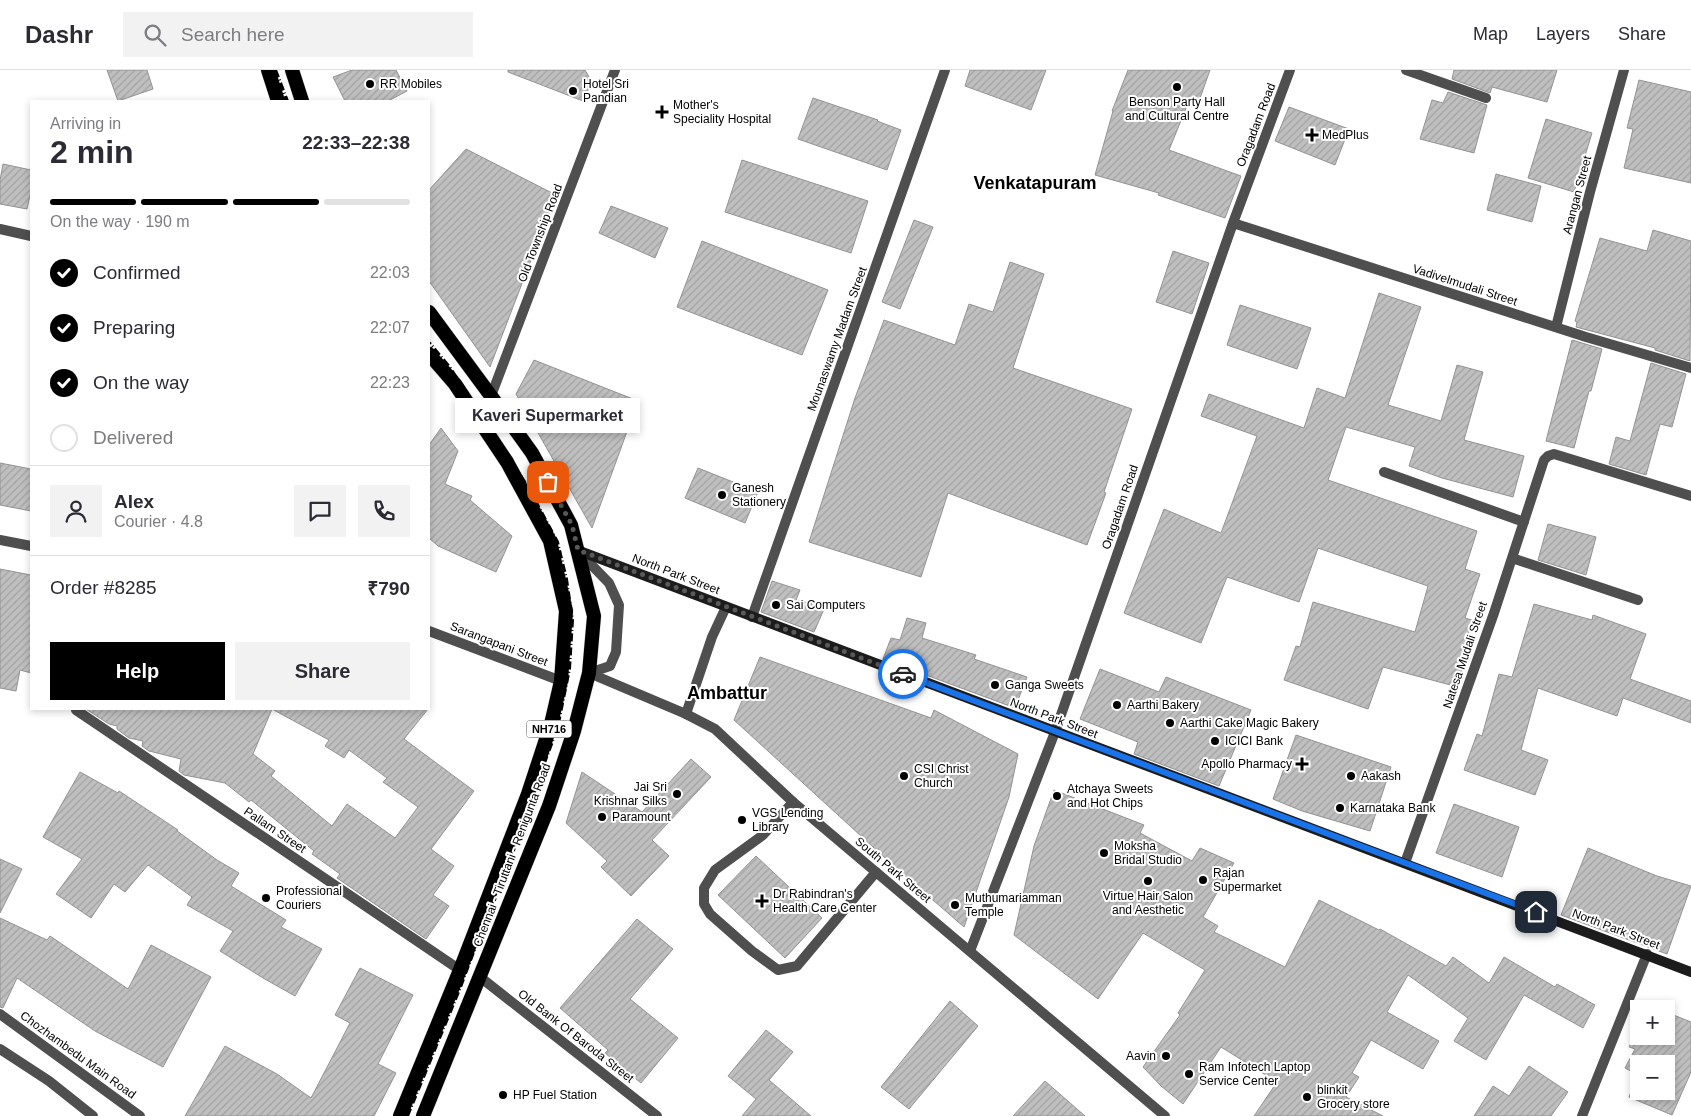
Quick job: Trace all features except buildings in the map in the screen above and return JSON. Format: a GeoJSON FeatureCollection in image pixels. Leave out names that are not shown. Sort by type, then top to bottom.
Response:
{"type":"FeatureCollection","features":[{"type":"Feature","properties":{"kind":"highway"},"geometry":{"type":"LineString","coordinates":[[268,70],[278,100]]}},
{"type":"Feature","properties":{"kind":"highway"},"geometry":{"type":"LineString","coordinates":[[292,70],[302,100]]}},
{"type":"Feature","properties":{"kind":"highway","name":"Chennai - Tiruttani - Renigunta Road"},"geometry":{"type":"LineString","coordinates":[[423,1116],[549,806],[574,731],[589,673],[594,616],[572,525],[532,454],[430,313]]}},
{"type":"Feature","properties":{"kind":"highway","name":"Chennai - Tiruttani - Renigunta Road"},"geometry":{"type":"LineString","coordinates":[[400,1116],[460,970],[528,794],[551,724],[561,681],[566,611],[550,541],[507,462],[455,384],[430,355]]}},
{"type":"Feature","properties":{"kind":"main road","name":"North Park Street"},"geometry":{"type":"LineString","coordinates":[[578,550],[1055,732],[1648,954],[1691,972]]}},
{"type":"Feature","properties":{"kind":"street","name":"Mounaswamy Madam Street"},"geometry":{"type":"LineString","coordinates":[[752,616],[945,70]]}},
{"type":"Feature","properties":{"kind":"street","name":"Oragadam Road"},"geometry":{"type":"LineString","coordinates":[[970,951],[1055,732],[1233,223],[1290,70]]}},
{"type":"Feature","properties":{"kind":"street"},"geometry":{"type":"LineString","coordinates":[[1406,70],[1486,98]]}},
{"type":"Feature","properties":{"kind":"street","name":"Arangan Street"},"geometry":{"type":"LineString","coordinates":[[1556,327],[1590,192],[1624,70]]}},
{"type":"Feature","properties":{"kind":"street","name":"Old Township Road"},"geometry":{"type":"LineString","coordinates":[[491,396],[611,73]]}},
{"type":"Feature","properties":{"kind":"street","name":"Vadivelmudali Street"},"geometry":{"type":"LineString","coordinates":[[1233,223],[1556,327],[1691,368]]}},
{"type":"Feature","properties":{"kind":"street"},"geometry":{"type":"LineString","coordinates":[[0,229],[30,236]]}},
{"type":"Feature","properties":{"kind":"street","name":"Natesa Mudali Street"},"geometry":{"type":"LineString","coordinates":[[1405,863],[1512,558],[1544,460],[1554,454],[1691,496]]}},
{"type":"Feature","properties":{"kind":"street"},"geometry":{"type":"LineString","coordinates":[[1384,472],[1524,522]]}},
{"type":"Feature","properties":{"kind":"street"},"geometry":{"type":"LineString","coordinates":[[0,540],[30,546]]}},
{"type":"Feature","properties":{"kind":"street"},"geometry":{"type":"LineString","coordinates":[[578,550],[609,583],[619,605],[616,652],[610,666],[589,673]]}},
{"type":"Feature","properties":{"kind":"street"},"geometry":{"type":"LineString","coordinates":[[1512,558],[1638,600]]}},
{"type":"Feature","properties":{"kind":"street"},"geometry":{"type":"LineString","coordinates":[[686,714],[712,637],[726,607]]}},
{"type":"Feature","properties":{"kind":"street","name":"Sarangapani Street"},"geometry":{"type":"LineString","coordinates":[[430,631],[561,681]]}},
{"type":"Feature","properties":{"kind":"street","name":"South Park Street"},"geometry":{"type":"LineString","coordinates":[[589,673],[686,714],[715,729],[793,802],[1165,1116]]}},
{"type":"Feature","properties":{"kind":"street","name":"Pallam Street"},"geometry":{"type":"LineString","coordinates":[[76,710],[460,970]]}},
{"type":"Feature","properties":{"kind":"street"},"geometry":{"type":"LineString","coordinates":[[793,802],[763,835],[715,870],[704,888],[704,904],[710,914],[752,951],[778,970],[797,966],[876,872]]}},
{"type":"Feature","properties":{"kind":"street"},"geometry":{"type":"LineString","coordinates":[[1582,1116],[1648,954]]}},
{"type":"Feature","properties":{"kind":"street","name":"Old Bank Of Baroda Street"},"geometry":{"type":"LineString","coordinates":[[480,977],[657,1116]]}},
{"type":"Feature","properties":{"kind":"street","name":"Chozhambedu Main Road"},"geometry":{"type":"LineString","coordinates":[[0,1014],[140,1116]]}},
{"type":"Feature","properties":{"kind":"street"},"geometry":{"type":"LineString","coordinates":[[0,1049],[49,1081],[93,1116]]}},
{"type":"Feature","properties":{"kind":"railway"},"geometry":{"type":"LineString","coordinates":[[275,70],[287,100]]}},
{"type":"Feature","properties":{"kind":"railway"},"geometry":{"type":"LineString","coordinates":[[407,1116],[460,987],[557,728],[569,669],[572,620],[566,579],[557,542],[528,488],[449,367],[430,344]]}},
{"type":"Feature","properties":{"kind":"way so far"},"geometry":{"type":"LineString","coordinates":[[548,482],[572,525],[578,550],[903,674]]}},
{"type":"Feature","properties":{"kind":"place","name":"RR Mobiles"},"geometry":{"type":"Point","coordinates":[370,84]}},
{"type":"Feature","properties":{"kind":"place","name":"Benson Party Hall and Cultural Centre"},"geometry":{"type":"Point","coordinates":[1177,87]}},
{"type":"Feature","properties":{"kind":"place","name":"Hotel Sri Pandian"},"geometry":{"type":"Point","coordinates":[573,91]}},
{"type":"Feature","properties":{"kind":"place","name":"Mother's Speciality Hospital"},"geometry":{"type":"Point","coordinates":[662,112]}},
{"type":"Feature","properties":{"kind":"place","name":"MedPlus"},"geometry":{"type":"Point","coordinates":[1312,135]}},
{"type":"Feature","properties":{"kind":"place","name":"Kaveri Supermarket"},"geometry":{"type":"Point","coordinates":[548,482]}},
{"type":"Feature","properties":{"kind":"place","name":"Ganesh Stationery"},"geometry":{"type":"Point","coordinates":[722,495]}},
{"type":"Feature","properties":{"kind":"place","name":"Sai Computers"},"geometry":{"type":"Point","coordinates":[776,605]}},
{"type":"Feature","properties":{"kind":"place","name":"Ganga Sweets"},"geometry":{"type":"Point","coordinates":[995,685]}},
{"type":"Feature","properties":{"kind":"place","name":"Aarthi Bakery"},"geometry":{"type":"Point","coordinates":[1117,705]}},
{"type":"Feature","properties":{"kind":"place","name":"Aarthi Cake Magic Bakery"},"geometry":{"type":"Point","coordinates":[1170,723]}},
{"type":"Feature","properties":{"kind":"place","name":"ICICI Bank"},"geometry":{"type":"Point","coordinates":[1215,741]}},
{"type":"Feature","properties":{"kind":"place","name":"Apollo Pharmacy"},"geometry":{"type":"Point","coordinates":[1302,764]}},
{"type":"Feature","properties":{"kind":"place","name":"CSI Christ Church"},"geometry":{"type":"Point","coordinates":[904,776]}},
{"type":"Feature","properties":{"kind":"place","name":"Aakash"},"geometry":{"type":"Point","coordinates":[1351,776]}},
{"type":"Feature","properties":{"kind":"place","name":"Jai Sri Krishnar Silks"},"geometry":{"type":"Point","coordinates":[677,794]}},
{"type":"Feature","properties":{"kind":"place","name":"Atchaya Sweets and Hot Chips"},"geometry":{"type":"Point","coordinates":[1057,796]}},
{"type":"Feature","properties":{"kind":"place","name":"Karnataka Bank"},"geometry":{"type":"Point","coordinates":[1340,808]}},
{"type":"Feature","properties":{"kind":"place","name":"Paramount"},"geometry":{"type":"Point","coordinates":[602,817]}},
{"type":"Feature","properties":{"kind":"place","name":"VGS Lending Library"},"geometry":{"type":"Point","coordinates":[742,820]}},
{"type":"Feature","properties":{"kind":"place","name":"Moksha Bridal Studio"},"geometry":{"type":"Point","coordinates":[1104,853]}},
{"type":"Feature","properties":{"kind":"place","name":"Rajan Supermarket"},"geometry":{"type":"Point","coordinates":[1203,880]}},
{"type":"Feature","properties":{"kind":"place","name":"Virtue Hair Salon and Aesthetic"},"geometry":{"type":"Point","coordinates":[1148,881]}},
{"type":"Feature","properties":{"kind":"place","name":"Professional Couriers"},"geometry":{"type":"Point","coordinates":[266,898]}},
{"type":"Feature","properties":{"kind":"place","name":"Dr Rabindran's Health Care Center"},"geometry":{"type":"Point","coordinates":[762,901]}},
{"type":"Feature","properties":{"kind":"place","name":"Muthumariamman Temple"},"geometry":{"type":"Point","coordinates":[955,905]}},
{"type":"Feature","properties":{"kind":"place","name":"Aavin"},"geometry":{"type":"Point","coordinates":[1166,1056]}},
{"type":"Feature","properties":{"kind":"place","name":"Ram Infotech Laptop Service Center"},"geometry":{"type":"Point","coordinates":[1189,1074]}},
{"type":"Feature","properties":{"kind":"place","name":"HP Fuel Station"},"geometry":{"type":"Point","coordinates":[503,1095]}},
{"type":"Feature","properties":{"kind":"place","name":"blinkit Grocery store"},"geometry":{"type":"Point","coordinates":[1307,1097]}},
{"type":"Feature","properties":{"kind":"district","name":"Venkatapuram"},"geometry":{"type":"Point","coordinates":[1035,183]}},
{"type":"Feature","properties":{"kind":"district","name":"Ambattur"},"geometry":{"type":"Point","coordinates":[727,693]}},
{"type":"Feature","properties":{"kind":"route"},"geometry":{"type":"LineString","coordinates":[[903,674],[1536,912]]}}]}
